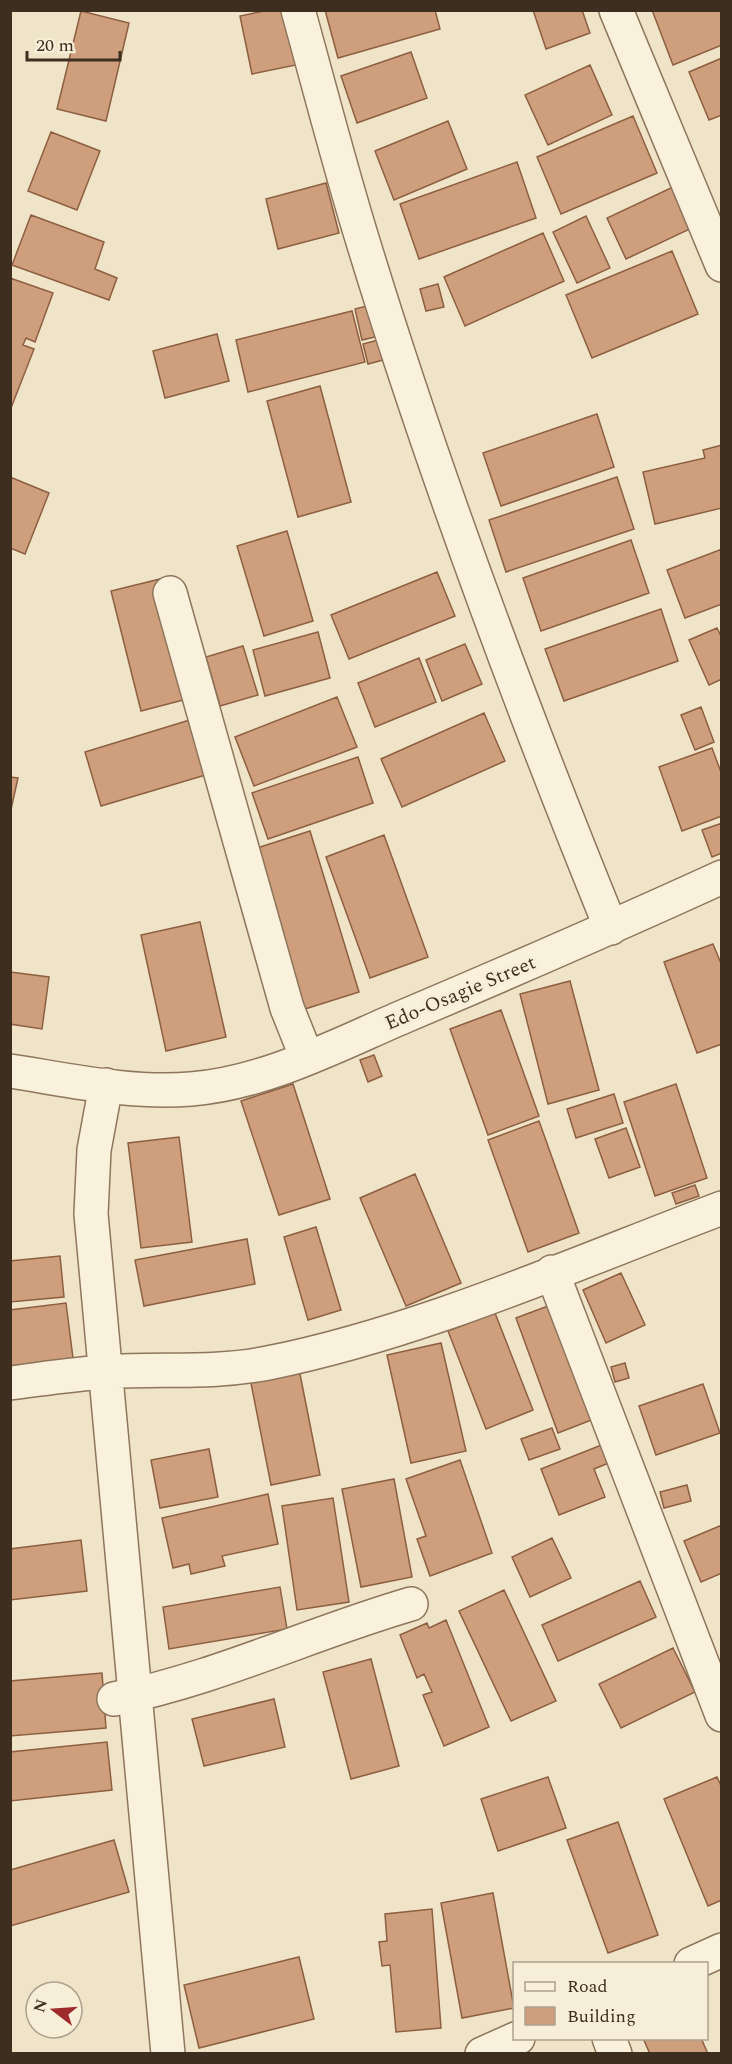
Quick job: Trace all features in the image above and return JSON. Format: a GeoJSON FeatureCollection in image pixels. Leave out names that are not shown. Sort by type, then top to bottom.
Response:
{"type":"FeatureCollection","features":[{"type":"Feature","properties":{"kind":"street"},"geometry":{"type":"LineString","coordinates":[[298,10],[364,245],[472,567],[544,762],[611,928]]}},
{"type":"Feature","properties":{"kind":"street"},"geometry":{"type":"LineString","coordinates":[[616,10],[722,265]]}},
{"type":"Feature","properties":{"kind":"street"},"geometry":{"type":"LineString","coordinates":[[170,593],[284,997],[306,1058]]}},
{"type":"Feature","properties":{"kind":"street","name":"Edo-Osagie Street"},"geometry":{"type":"LineString","coordinates":[[10,1071],[157,1090],[192,1089],[235,1082],[306,1058],[611,928],[722,877]]}},
{"type":"Feature","properties":{"kind":"street"},"geometry":{"type":"LineString","coordinates":[[106,1085],[94,1150],[91,1180],[92,1223],[105,1372],[124,1697],[168,2054]]}},
{"type":"Feature","properties":{"kind":"street"},"geometry":{"type":"LineString","coordinates":[[10,1383],[105,1372],[201,1371],[265,1364],[327,1350],[464,1306],[722,1208]]}},
{"type":"Feature","properties":{"kind":"street"},"geometry":{"type":"LineString","coordinates":[[552,1272],[722,1715]]}},
{"type":"Feature","properties":{"kind":"street"},"geometry":{"type":"LineString","coordinates":[[124,1697],[184,1682],[343,1624],[411,1604]]}},
{"type":"Feature","properties":{"kind":"street"},"geometry":{"type":"LineString","coordinates":[[696,1962],[722,1950]]}},
{"type":"Feature","properties":{"kind":"street"},"geometry":{"type":"LineString","coordinates":[[482,2054],[514,2040]]}},
{"type":"Feature","properties":{"kind":"building"},"geometry":{"type":"Polygon","coordinates":[[[269,10],[290,10],[301,64],[252,74],[240,16],[269,10]]]}},
{"type":"Feature","properties":{"kind":"building"},"geometry":{"type":"Polygon","coordinates":[[[325,10],[435,10],[440,29],[338,58],[325,10]]]}},
{"type":"Feature","properties":{"kind":"building"},"geometry":{"type":"Polygon","coordinates":[[[533,10],[582,10],[590,33],[546,49],[533,10]]]}},
{"type":"Feature","properties":{"kind":"building"},"geometry":{"type":"Polygon","coordinates":[[[652,10],[722,10],[722,45],[673,65],[652,10]]]}},
{"type":"Feature","properties":{"kind":"building"},"geometry":{"type":"Polygon","coordinates":[[[81,11],[129,23],[106,121],[57,109],[81,11]]]}},
{"type":"Feature","properties":{"kind":"building"},"geometry":{"type":"Polygon","coordinates":[[[411,52],[427,98],[357,123],[341,76],[411,52]]]}},
{"type":"Feature","properties":{"kind":"building"},"geometry":{"type":"Polygon","coordinates":[[[722,58],[722,115],[709,120],[689,72],[722,58]]]}},
{"type":"Feature","properties":{"kind":"building"},"geometry":{"type":"Polygon","coordinates":[[[590,65],[612,115],[548,145],[525,95],[590,65]]]}},
{"type":"Feature","properties":{"kind":"building"},"geometry":{"type":"Polygon","coordinates":[[[633,116],[657,173],[561,214],[537,157],[633,116]]]}},
{"type":"Feature","properties":{"kind":"building"},"geometry":{"type":"Polygon","coordinates":[[[448,121],[467,169],[394,200],[375,151],[448,121]]]}},
{"type":"Feature","properties":{"kind":"building"},"geometry":{"type":"Polygon","coordinates":[[[51,132],[100,151],[77,210],[28,191],[51,132]]]}},
{"type":"Feature","properties":{"kind":"building"},"geometry":{"type":"Polygon","coordinates":[[[517,162],[536,218],[419,259],[400,204],[517,162]]]}},
{"type":"Feature","properties":{"kind":"building"},"geometry":{"type":"Polygon","coordinates":[[[326,183],[339,233],[278,249],[266,199],[326,183]]]}},
{"type":"Feature","properties":{"kind":"building"},"geometry":{"type":"Polygon","coordinates":[[[673,187],[692,228],[626,259],[607,218],[673,187]]]}},
{"type":"Feature","properties":{"kind":"building"},"geometry":{"type":"Polygon","coordinates":[[[31,215],[104,242],[95,269],[117,278],[109,300],[12,265],[31,215]]]}},
{"type":"Feature","properties":{"kind":"building"},"geometry":{"type":"Polygon","coordinates":[[[586,216],[610,268],[577,283],[553,232],[586,216]]]}},
{"type":"Feature","properties":{"kind":"building"},"geometry":{"type":"Polygon","coordinates":[[[543,233],[564,281],[465,326],[444,277],[543,233]]]}},
{"type":"Feature","properties":{"kind":"building"},"geometry":{"type":"Polygon","coordinates":[[[672,251],[698,314],[592,358],[566,295],[672,251]]]}},
{"type":"Feature","properties":{"kind":"building"},"geometry":{"type":"Polygon","coordinates":[[[10,278],[53,293],[35,342],[26,338],[23,345],[34,349],[11,408],[10,278]]]}},
{"type":"Feature","properties":{"kind":"building"},"geometry":{"type":"Polygon","coordinates":[[[438,284],[444,307],[426,311],[420,289],[438,284]]]}},
{"type":"Feature","properties":{"kind":"building"},"geometry":{"type":"Polygon","coordinates":[[[371,305],[379,336],[362,340],[355,309],[371,305]]]}},
{"type":"Feature","properties":{"kind":"building"},"geometry":{"type":"Polygon","coordinates":[[[352,311],[365,362],[248,392],[236,340],[352,311]]]}},
{"type":"Feature","properties":{"kind":"building"},"geometry":{"type":"Polygon","coordinates":[[[217,334],[229,381],[165,398],[153,351],[217,334]]]}},
{"type":"Feature","properties":{"kind":"building"},"geometry":{"type":"Polygon","coordinates":[[[382,339],[387,359],[368,364],[363,344],[382,339]]]}},
{"type":"Feature","properties":{"kind":"building"},"geometry":{"type":"Polygon","coordinates":[[[320,386],[351,502],[298,517],[267,401],[320,386]]]}},
{"type":"Feature","properties":{"kind":"building"},"geometry":{"type":"Polygon","coordinates":[[[597,414],[614,467],[501,506],[483,453],[597,414]]]}},
{"type":"Feature","properties":{"kind":"building"},"geometry":{"type":"Polygon","coordinates":[[[722,445],[722,508],[655,524],[643,472],[705,458],[703,450],[722,445]]]}},
{"type":"Feature","properties":{"kind":"building"},"geometry":{"type":"Polygon","coordinates":[[[10,477],[49,493],[25,554],[10,548],[10,477]]]}},
{"type":"Feature","properties":{"kind":"building"},"geometry":{"type":"Polygon","coordinates":[[[617,477],[634,529],[506,572],[489,520],[617,477]]]}},
{"type":"Feature","properties":{"kind":"building"},"geometry":{"type":"Polygon","coordinates":[[[287,531],[313,621],[264,636],[237,546],[287,531]]]}},
{"type":"Feature","properties":{"kind":"building"},"geometry":{"type":"Polygon","coordinates":[[[631,540],[649,593],[541,631],[523,578],[631,540]]]}},
{"type":"Feature","properties":{"kind":"building"},"geometry":{"type":"Polygon","coordinates":[[[722,549],[722,604],[685,618],[667,570],[722,549]]]}},
{"type":"Feature","properties":{"kind":"building"},"geometry":{"type":"Polygon","coordinates":[[[437,572],[455,616],[349,659],[331,615],[437,572]]]}},
{"type":"Feature","properties":{"kind":"building"},"geometry":{"type":"Polygon","coordinates":[[[160,579],[191,698],[141,711],[111,591],[160,579]]]}},
{"type":"Feature","properties":{"kind":"building"},"geometry":{"type":"Polygon","coordinates":[[[661,609],[678,661],[564,701],[545,649],[661,609]]]}},
{"type":"Feature","properties":{"kind":"building"},"geometry":{"type":"Polygon","coordinates":[[[717,628],[722,638],[722,679],[709,685],[689,640],[717,628]]]}},
{"type":"Feature","properties":{"kind":"building"},"geometry":{"type":"Polygon","coordinates":[[[318,632],[330,678],[265,696],[253,650],[318,632]]]}},
{"type":"Feature","properties":{"kind":"building"},"geometry":{"type":"Polygon","coordinates":[[[465,644],[482,684],[442,701],[426,660],[465,644]]]}},
{"type":"Feature","properties":{"kind":"building"},"geometry":{"type":"Polygon","coordinates":[[[243,646],[258,695],[220,706],[206,657],[243,646]]]}},
{"type":"Feature","properties":{"kind":"building"},"geometry":{"type":"Polygon","coordinates":[[[419,658],[436,702],[375,727],[358,683],[419,658]]]}},
{"type":"Feature","properties":{"kind":"building"},"geometry":{"type":"Polygon","coordinates":[[[337,697],[357,747],[254,786],[235,737],[337,697]]]}},
{"type":"Feature","properties":{"kind":"building"},"geometry":{"type":"Polygon","coordinates":[[[701,707],[714,742],[695,750],[681,715],[701,707]]]}},
{"type":"Feature","properties":{"kind":"building"},"geometry":{"type":"Polygon","coordinates":[[[484,713],[505,761],[402,807],[381,759],[484,713]]]}},
{"type":"Feature","properties":{"kind":"building"},"geometry":{"type":"Polygon","coordinates":[[[193,719],[209,774],[101,806],[85,752],[193,719]]]}},
{"type":"Feature","properties":{"kind":"building"},"geometry":{"type":"Polygon","coordinates":[[[712,748],[722,775],[722,816],[682,831],[659,767],[712,748]]]}},
{"type":"Feature","properties":{"kind":"building"},"geometry":{"type":"Polygon","coordinates":[[[358,757],[373,803],[268,839],[252,793],[358,757]]]}},
{"type":"Feature","properties":{"kind":"building"},"geometry":{"type":"Polygon","coordinates":[[[10,777],[18,778],[10,814],[10,777]]]}},
{"type":"Feature","properties":{"kind":"building"},"geometry":{"type":"Polygon","coordinates":[[[722,823],[722,853],[712,857],[702,830],[722,823]]]}},
{"type":"Feature","properties":{"kind":"building"},"geometry":{"type":"Polygon","coordinates":[[[310,831],[359,992],[305,1009],[257,848],[310,831]]]}},
{"type":"Feature","properties":{"kind":"building"},"geometry":{"type":"Polygon","coordinates":[[[384,835],[428,957],[370,978],[326,857],[384,835]]]}},
{"type":"Feature","properties":{"kind":"building"},"geometry":{"type":"Polygon","coordinates":[[[200,922],[226,1037],[166,1051],[141,935],[200,922]]]}},
{"type":"Feature","properties":{"kind":"building"},"geometry":{"type":"Polygon","coordinates":[[[713,944],[722,966],[722,1044],[697,1053],[664,962],[713,944]]]}},
{"type":"Feature","properties":{"kind":"building"},"geometry":{"type":"Polygon","coordinates":[[[10,972],[49,977],[42,1029],[10,1024],[10,972]]]}},
{"type":"Feature","properties":{"kind":"building"},"geometry":{"type":"Polygon","coordinates":[[[570,981],[599,1090],[548,1104],[520,994],[570,981]]]}},
{"type":"Feature","properties":{"kind":"building"},"geometry":{"type":"Polygon","coordinates":[[[501,1010],[539,1116],[488,1135],[450,1029],[501,1010]]]}},
{"type":"Feature","properties":{"kind":"building"},"geometry":{"type":"Polygon","coordinates":[[[374,1055],[382,1076],[368,1082],[360,1060],[374,1055]]]}},
{"type":"Feature","properties":{"kind":"building"},"geometry":{"type":"Polygon","coordinates":[[[293,1084],[330,1199],[279,1215],[241,1101],[293,1084]]]}},
{"type":"Feature","properties":{"kind":"building"},"geometry":{"type":"Polygon","coordinates":[[[676,1084],[707,1178],[655,1196],[624,1102],[676,1084]]]}},
{"type":"Feature","properties":{"kind":"building"},"geometry":{"type":"Polygon","coordinates":[[[614,1094],[623,1123],[576,1138],[567,1109],[614,1094]]]}},
{"type":"Feature","properties":{"kind":"building"},"geometry":{"type":"Polygon","coordinates":[[[539,1121],[579,1233],[528,1252],[488,1140],[539,1121]]]}},
{"type":"Feature","properties":{"kind":"building"},"geometry":{"type":"Polygon","coordinates":[[[626,1128],[640,1167],[609,1178],[595,1139],[626,1128]]]}},
{"type":"Feature","properties":{"kind":"building"},"geometry":{"type":"Polygon","coordinates":[[[179,1137],[192,1242],[141,1248],[128,1143],[179,1137]]]}},
{"type":"Feature","properties":{"kind":"building"},"geometry":{"type":"Polygon","coordinates":[[[415,1174],[461,1283],[406,1306],[360,1198],[415,1174]]]}},
{"type":"Feature","properties":{"kind":"building"},"geometry":{"type":"Polygon","coordinates":[[[695,1185],[699,1196],[676,1204],[672,1193],[695,1185]]]}},
{"type":"Feature","properties":{"kind":"building"},"geometry":{"type":"Polygon","coordinates":[[[316,1227],[341,1310],[308,1320],[284,1237],[316,1227]]]}},
{"type":"Feature","properties":{"kind":"building"},"geometry":{"type":"Polygon","coordinates":[[[247,1239],[255,1284],[144,1306],[135,1260],[247,1239]]]}},
{"type":"Feature","properties":{"kind":"building"},"geometry":{"type":"Polygon","coordinates":[[[60,1256],[64,1297],[10,1302],[10,1261],[60,1256]]]}},
{"type":"Feature","properties":{"kind":"building"},"geometry":{"type":"Polygon","coordinates":[[[621,1273],[645,1325],[606,1343],[583,1290],[621,1273]]]}},
{"type":"Feature","properties":{"kind":"building"},"geometry":{"type":"Polygon","coordinates":[[[66,1303],[73,1358],[10,1366],[10,1310],[66,1303]]]}},
{"type":"Feature","properties":{"kind":"building"},"geometry":{"type":"Polygon","coordinates":[[[556,1303],[599,1417],[558,1433],[516,1318],[556,1303]]]}},
{"type":"Feature","properties":{"kind":"building"},"geometry":{"type":"Polygon","coordinates":[[[495,1313],[533,1410],[486,1429],[448,1331],[495,1313]]]}},
{"type":"Feature","properties":{"kind":"building"},"geometry":{"type":"Polygon","coordinates":[[[441,1343],[466,1451],[411,1463],[387,1355],[441,1343]]]}},
{"type":"Feature","properties":{"kind":"building"},"geometry":{"type":"Polygon","coordinates":[[[625,1363],[629,1378],[615,1382],[611,1367],[625,1363]]]}},
{"type":"Feature","properties":{"kind":"building"},"geometry":{"type":"Polygon","coordinates":[[[299,1369],[320,1475],[271,1485],[250,1378],[299,1369]]]}},
{"type":"Feature","properties":{"kind":"building"},"geometry":{"type":"Polygon","coordinates":[[[703,1384],[720,1433],[656,1455],[639,1406],[703,1384]]]}},
{"type":"Feature","properties":{"kind":"building"},"geometry":{"type":"Polygon","coordinates":[[[552,1428],[560,1449],[529,1460],[521,1439],[552,1428]]]}},
{"type":"Feature","properties":{"kind":"building"},"geometry":{"type":"Polygon","coordinates":[[[604,1444],[611,1462],[594,1469],[605,1497],[559,1515],[541,1469],[604,1444]]]}},
{"type":"Feature","properties":{"kind":"building"},"geometry":{"type":"Polygon","coordinates":[[[209,1449],[218,1497],[160,1508],[151,1460],[209,1449]]]}},
{"type":"Feature","properties":{"kind":"building"},"geometry":{"type":"Polygon","coordinates":[[[460,1460],[492,1553],[430,1576],[417,1539],[426,1536],[406,1479],[460,1460]]]}},
{"type":"Feature","properties":{"kind":"building"},"geometry":{"type":"Polygon","coordinates":[[[394,1479],[412,1577],[361,1587],[342,1489],[394,1479]]]}},
{"type":"Feature","properties":{"kind":"building"},"geometry":{"type":"Polygon","coordinates":[[[687,1485],[691,1501],[664,1508],[660,1492],[687,1485]]]}},
{"type":"Feature","properties":{"kind":"building"},"geometry":{"type":"Polygon","coordinates":[[[268,1494],[278,1544],[222,1556],[225,1566],[191,1574],[189,1564],[173,1568],[162,1518],[268,1494]]]}},
{"type":"Feature","properties":{"kind":"building"},"geometry":{"type":"Polygon","coordinates":[[[333,1498],[349,1602],[297,1610],[282,1506],[333,1498]]]}},
{"type":"Feature","properties":{"kind":"building"},"geometry":{"type":"Polygon","coordinates":[[[722,1525],[722,1573],[701,1582],[684,1541],[722,1525]]]}},
{"type":"Feature","properties":{"kind":"building"},"geometry":{"type":"Polygon","coordinates":[[[552,1538],[571,1578],[530,1597],[512,1557],[552,1538]]]}},
{"type":"Feature","properties":{"kind":"building"},"geometry":{"type":"Polygon","coordinates":[[[81,1540],[87,1591],[10,1600],[10,1549],[81,1540]]]}},
{"type":"Feature","properties":{"kind":"building"},"geometry":{"type":"Polygon","coordinates":[[[640,1581],[656,1617],[558,1661],[542,1625],[640,1581]]]}},
{"type":"Feature","properties":{"kind":"building"},"geometry":{"type":"Polygon","coordinates":[[[280,1587],[287,1629],[169,1649],[163,1607],[280,1587]]]}},
{"type":"Feature","properties":{"kind":"building"},"geometry":{"type":"Polygon","coordinates":[[[504,1590],[556,1701],[511,1721],[459,1611],[504,1590]]]}},
{"type":"Feature","properties":{"kind":"building"},"geometry":{"type":"Polygon","coordinates":[[[446,1620],[489,1727],[444,1746],[423,1695],[432,1692],[424,1674],[417,1678],[400,1635],[427,1623],[429,1628],[446,1620]]]}},
{"type":"Feature","properties":{"kind":"building"},"geometry":{"type":"Polygon","coordinates":[[[673,1648],[695,1692],[621,1728],[599,1684],[673,1648]]]}},
{"type":"Feature","properties":{"kind":"building"},"geometry":{"type":"Polygon","coordinates":[[[371,1659],[399,1766],[351,1779],[323,1672],[371,1659]]]}},
{"type":"Feature","properties":{"kind":"building"},"geometry":{"type":"Polygon","coordinates":[[[102,1673],[106,1728],[10,1736],[10,1681],[102,1673]]]}},
{"type":"Feature","properties":{"kind":"building"},"geometry":{"type":"Polygon","coordinates":[[[274,1699],[285,1747],[204,1766],[192,1719],[274,1699]]]}},
{"type":"Feature","properties":{"kind":"building"},"geometry":{"type":"Polygon","coordinates":[[[107,1742],[112,1790],[10,1801],[10,1752],[107,1742]]]}},
{"type":"Feature","properties":{"kind":"building"},"geometry":{"type":"Polygon","coordinates":[[[548,1777],[566,1828],[498,1851],[481,1799],[548,1777]]]}},
{"type":"Feature","properties":{"kind":"building"},"geometry":{"type":"Polygon","coordinates":[[[717,1777],[722,1788],[722,1900],[708,1906],[664,1799],[717,1777]]]}},
{"type":"Feature","properties":{"kind":"building"},"geometry":{"type":"Polygon","coordinates":[[[618,1822],[658,1935],[608,1953],[567,1840],[618,1822]]]}},
{"type":"Feature","properties":{"kind":"building"},"geometry":{"type":"Polygon","coordinates":[[[114,1840],[129,1892],[10,1926],[10,1870],[114,1840]]]}},
{"type":"Feature","properties":{"kind":"building"},"geometry":{"type":"Polygon","coordinates":[[[493,1893],[513,2008],[462,2018],[441,1903],[493,1893]]]}},
{"type":"Feature","properties":{"kind":"building"},"geometry":{"type":"Polygon","coordinates":[[[432,1909],[441,2028],[396,2032],[390,1965],[382,1966],[379,1942],[387,1941],[385,1914],[432,1909]]]}},
{"type":"Feature","properties":{"kind":"building"},"geometry":{"type":"Polygon","coordinates":[[[299,1957],[314,2019],[199,2048],[184,1985],[299,1957]]]}},
{"type":"Feature","properties":{"kind":"building"},"geometry":{"type":"Polygon","coordinates":[[[644,2040],[702,2040],[708,2054],[650,2054],[644,2040]]]}}]}
